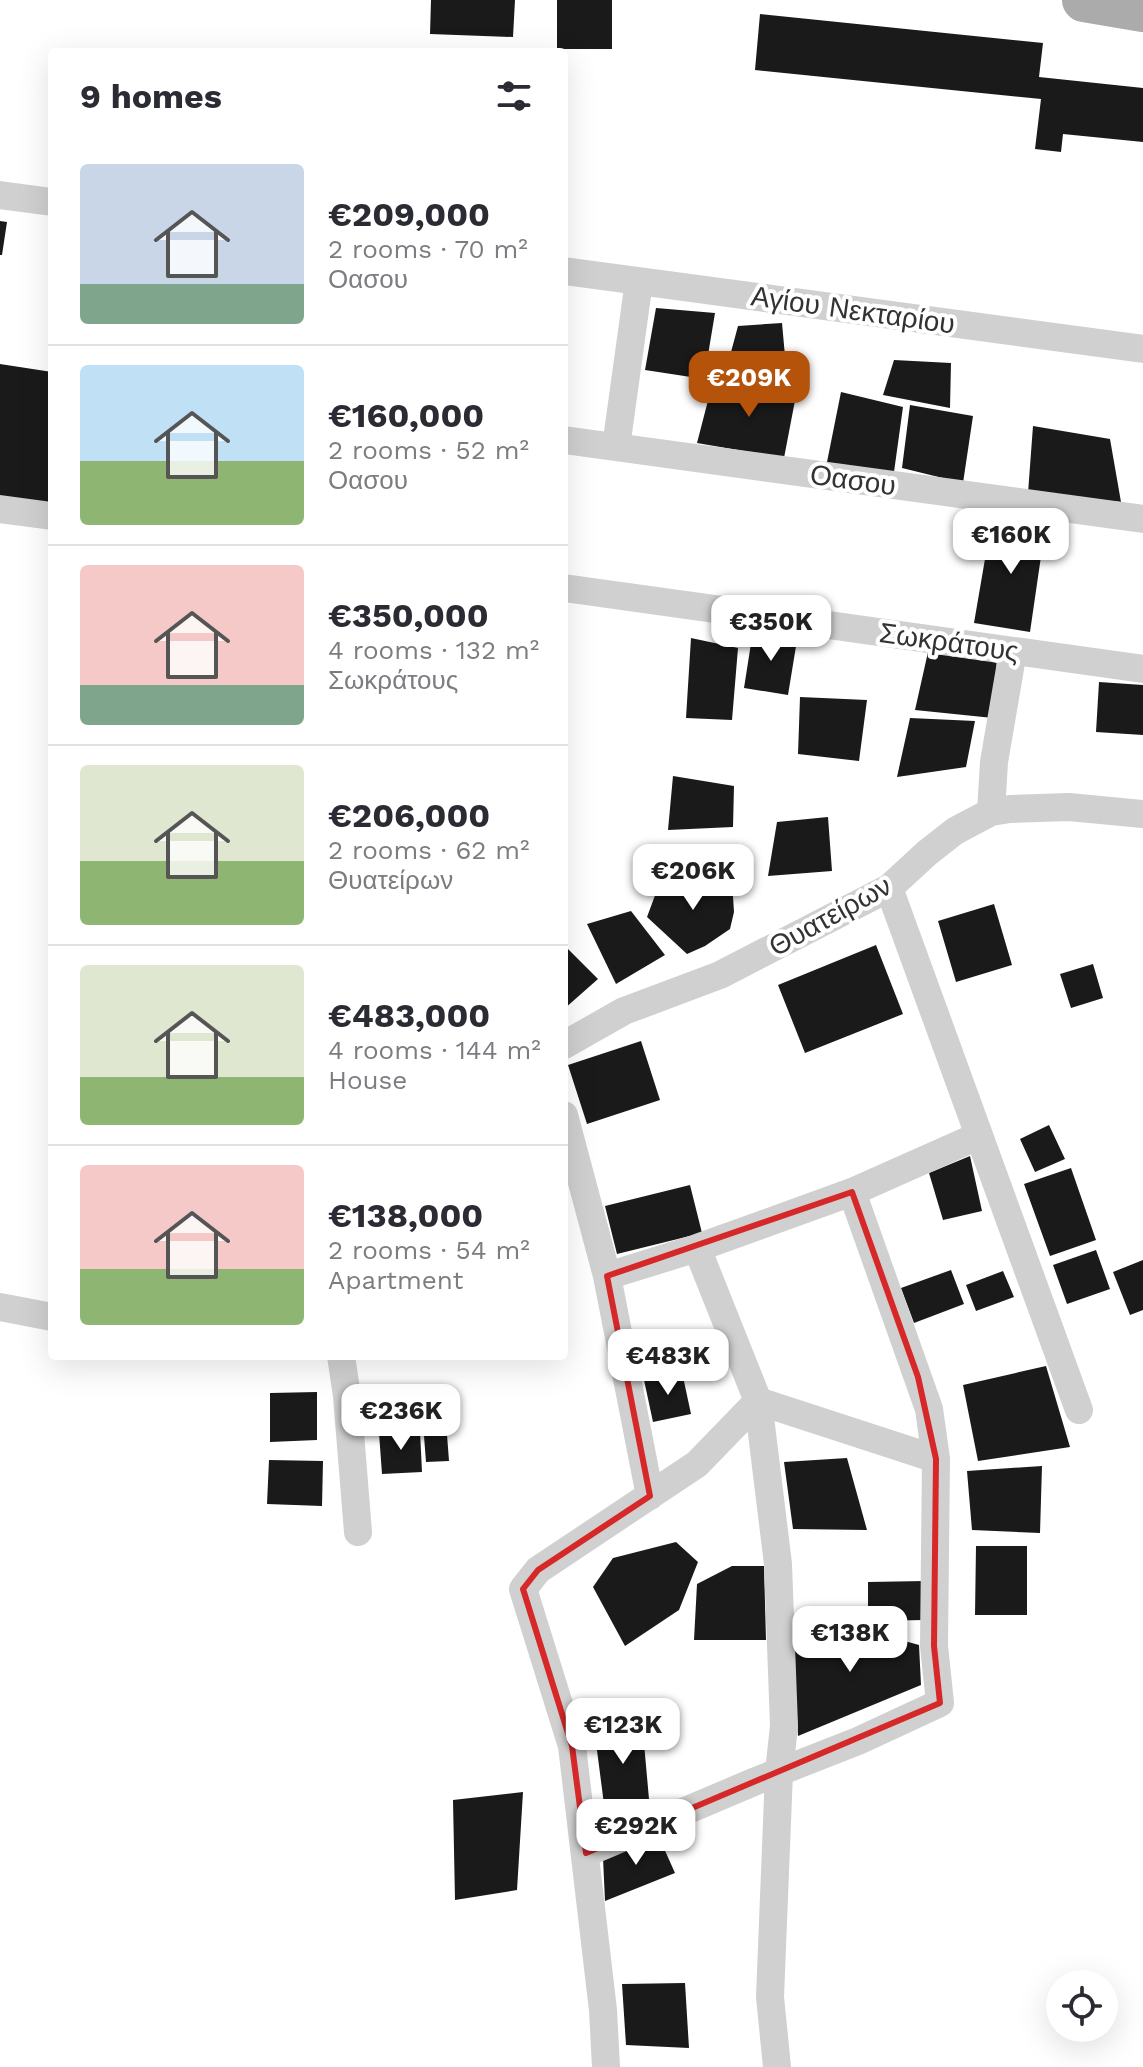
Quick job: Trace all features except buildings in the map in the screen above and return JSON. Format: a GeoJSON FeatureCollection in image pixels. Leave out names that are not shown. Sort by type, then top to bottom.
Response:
{"type":"FeatureCollection","features":[{"type":"Feature","properties":{"kind":"main road"},"geometry":{"type":"LineString","coordinates":[[1084,0],[1143,10]]}},
{"type":"Feature","properties":{"kind":"street"},"geometry":{"type":"LineString","coordinates":[[0,195],[48,201]]}},
{"type":"Feature","properties":{"kind":"street","name":"Αγίου Νεκταρίου"},"geometry":{"type":"LineString","coordinates":[[568,272],[1143,349]]}},
{"type":"Feature","properties":{"kind":"street"},"geometry":{"type":"LineString","coordinates":[[616,447],[639,281]]}},
{"type":"Feature","properties":{"kind":"street","name":"Οασου"},"geometry":{"type":"LineString","coordinates":[[568,441],[1143,519]]}},
{"type":"Feature","properties":{"kind":"street"},"geometry":{"type":"LineString","coordinates":[[0,509],[48,515]]}},
{"type":"Feature","properties":{"kind":"street","name":"Σωκράτους"},"geometry":{"type":"LineString","coordinates":[[568,589],[1143,669]]}},
{"type":"Feature","properties":{"kind":"street"},"geometry":{"type":"LineString","coordinates":[[991,812],[994,762],[1013,651]]}},
{"type":"Feature","properties":{"kind":"street","name":"Θυατείρων"},"geometry":{"type":"LineString","coordinates":[[568,1043],[624,1011],[720,975],[889,888],[955,831],[991,812],[1069,807],[1143,814]]}},
{"type":"Feature","properties":{"kind":"street"},"geometry":{"type":"LineString","coordinates":[[889,888],[1079,1410]]}},
{"type":"Feature","properties":{"kind":"street"},"geometry":{"type":"LineString","coordinates":[[568,1130],[607,1276],[650,1496]]}},
{"type":"Feature","properties":{"kind":"street"},"geometry":{"type":"LineString","coordinates":[[607,1276],[697,1248],[852,1192],[978,1136]]}},
{"type":"Feature","properties":{"kind":"street"},"geometry":{"type":"LineString","coordinates":[[586,1853],[858,1741],[940,1703],[934,1646],[936,1459],[929,1409],[852,1192]]}},
{"type":"Feature","properties":{"kind":"street"},"geometry":{"type":"LineString","coordinates":[[697,1248],[758,1401],[778,1564],[784,1726],[779,1772],[770,1997],[777,2067]]}},
{"type":"Feature","properties":{"kind":"street"},"geometry":{"type":"LineString","coordinates":[[0,1307],[48,1316]]}},
{"type":"Feature","properties":{"kind":"street"},"geometry":{"type":"LineString","coordinates":[[342,1360],[358,1532]]}},
{"type":"Feature","properties":{"kind":"street"},"geometry":{"type":"LineString","coordinates":[[758,1401],[936,1459]]}},
{"type":"Feature","properties":{"kind":"street"},"geometry":{"type":"LineString","coordinates":[[606,2067],[603,2010],[572,1746],[523,1589],[538,1570],[697,1464],[758,1401]]}},
{"type":"Feature","properties":{"kind":"highlighted area"},"geometry":{"type":"Polygon","coordinates":[[[852,1192],[918,1377],[936,1459],[934,1646],[940,1703],[586,1853],[572,1746],[523,1589],[538,1570],[650,1496],[607,1276],[852,1192]]]}}]}
